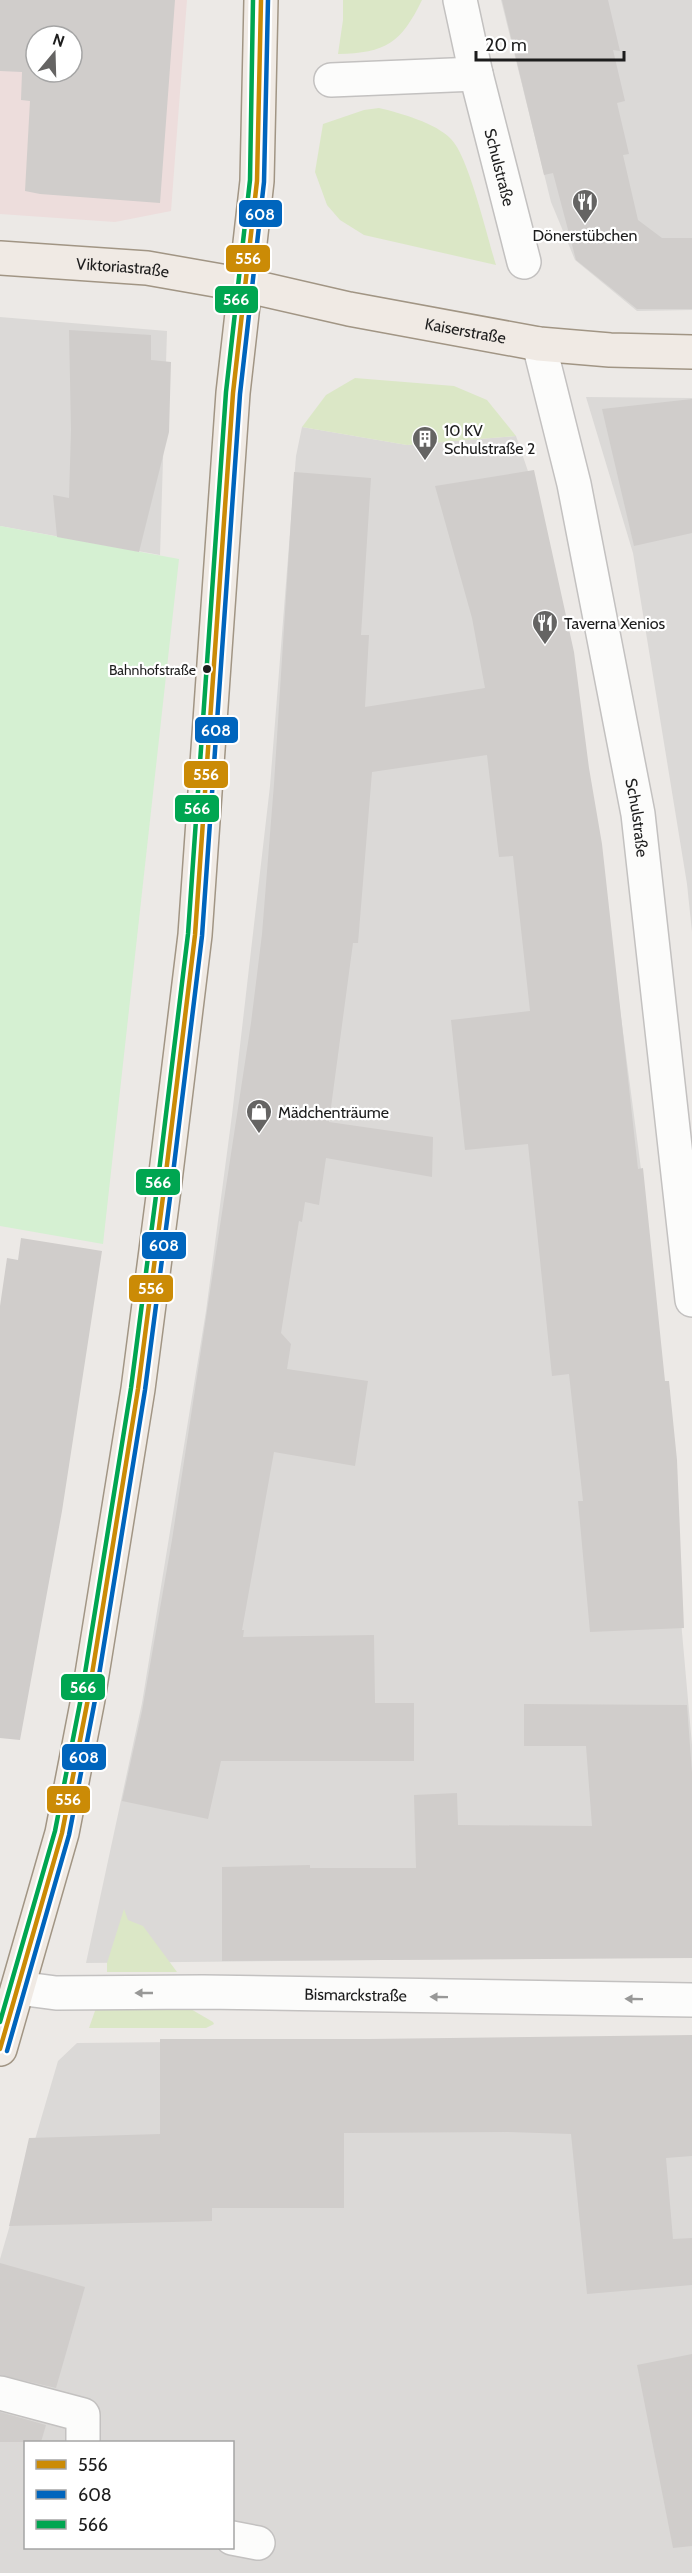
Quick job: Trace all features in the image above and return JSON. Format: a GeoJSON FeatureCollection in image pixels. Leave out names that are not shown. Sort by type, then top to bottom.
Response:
{"type":"FeatureCollection","features":[{"type":"Feature","properties":{"kind":"main road"},"geometry":{"type":"LineString","coordinates":[[0,2048],[62,1833],[88,1699],[138,1389],[195,935],[218,594],[244,285],[257,181],[261,0]]}},
{"type":"Feature","properties":{"kind":"main road","name":"Viktoriastraße"},"geometry":{"type":"LineString","coordinates":[[0,258],[147,268],[244,285]]}},
{"type":"Feature","properties":{"kind":"main road","name":"Kaiserstraße"},"geometry":{"type":"LineString","coordinates":[[244,285],[348,309],[539,344],[610,350],[692,352]]}},
{"type":"Feature","properties":{"kind":"street","name":"Schulstraße"},"geometry":{"type":"LineString","coordinates":[[460,0],[476,74],[524,262]]}},
{"type":"Feature","properties":{"kind":"street"},"geometry":{"type":"LineString","coordinates":[[331,80],[476,74]]}},
{"type":"Feature","properties":{"kind":"street","name":"Schulstraße"},"geometry":{"type":"LineString","coordinates":[[539,344],[574,484],[638,814],[692,1300]]}},
{"type":"Feature","properties":{"kind":"street","name":"Bismarckstraße"},"geometry":{"type":"LineString","coordinates":[[18,1988],[56,1993],[202,1992],[692,2000]]}},
{"type":"Feature","properties":{"kind":"street"},"geometry":{"type":"LineString","coordinates":[[0,2393],[83,2415],[83,2441]]}},
{"type":"Feature","properties":{"kind":"shaded area"},"geometry":{"type":"Polygon","coordinates":[[[0,0],[187,0],[171,211],[115,222],[0,214],[0,0]]]}},
{"type":"Feature","properties":{"kind":"shaded area"},"geometry":{"type":"Polygon","coordinates":[[[501,0],[692,0],[692,310],[637,311],[575,260],[551,202],[501,0]]]}},
{"type":"Feature","properties":{"kind":"shaded area"},"geometry":{"type":"Polygon","coordinates":[[[0,317],[167,331],[160,555],[0,526],[0,317]]]}},
{"type":"Feature","properties":{"kind":"shaded area"},"geometry":{"type":"Polygon","coordinates":[[[586,397],[692,398],[692,932],[687,884],[633,553],[586,397]]]}},
{"type":"Feature","properties":{"kind":"shaded area"},"geometry":{"type":"Polygon","coordinates":[[[302,427],[407,445],[516,436],[531,480],[597,834],[641,1169],[692,1745],[692,1957],[86,1963],[142,1703],[206,1311],[232,1115],[270,786],[296,456],[302,427]]]}},
{"type":"Feature","properties":{"kind":"shaded area"},"geometry":{"type":"Polygon","coordinates":[[[692,2037],[692,2573],[0,2573],[0,2259],[58,2061],[77,2043],[692,2037]]]}},
{"type":"Feature","properties":{"kind":"green space"},"geometry":{"type":"Polygon","coordinates":[[[343,0],[422,0],[407,26],[390,43],[368,51],[338,54],[343,20],[343,0]]]}},
{"type":"Feature","properties":{"kind":"green space"},"geometry":{"type":"Polygon","coordinates":[[[379,108],[427,123],[444,133],[458,148],[471,179],[496,265],[364,235],[340,220],[327,205],[315,172],[323,124],[364,110],[379,108]]]}},
{"type":"Feature","properties":{"kind":"green space"},"geometry":{"type":"Polygon","coordinates":[[[355,378],[454,386],[487,400],[516,436],[407,445],[302,427],[326,395],[355,378]]]}},
{"type":"Feature","properties":{"kind":"green space"},"geometry":{"type":"Polygon","coordinates":[[[0,526],[179,559],[103,1244],[0,1226],[0,526]]]}},
{"type":"Feature","properties":{"kind":"green space"},"geometry":{"type":"Polygon","coordinates":[[[124,1909],[128,1920],[143,1926],[177,1972],[107,1972],[107,1963],[124,1909]]]}},
{"type":"Feature","properties":{"kind":"green space"},"geometry":{"type":"Polygon","coordinates":[[[96,2008],[189,2008],[214,2024],[206,2028],[89,2028],[96,2008]]]}},
{"type":"Feature","properties":{"kind":"building"},"geometry":{"type":"Polygon","coordinates":[[[0,0],[175,0],[160,203],[25,191],[30,101],[21,100],[22,72],[0,71],[0,0]]]}},
{"type":"Feature","properties":{"kind":"building"},"geometry":{"type":"Polygon","coordinates":[[[502,0],[608,0],[620,51],[613,50],[625,101],[617,103],[629,154],[623,155],[638,220],[662,238],[692,238],[692,309],[637,309],[576,260],[553,173],[544,175],[502,0]]]}},
{"type":"Feature","properties":{"kind":"building"},"geometry":{"type":"Polygon","coordinates":[[[69,330],[151,335],[151,360],[171,362],[169,432],[139,552],[57,537],[53,495],[69,498],[71,430],[69,330]]]}},
{"type":"Feature","properties":{"kind":"building"},"geometry":{"type":"Polygon","coordinates":[[[692,399],[692,533],[634,546],[602,409],[692,399]]]}},
{"type":"Feature","properties":{"kind":"building"},"geometry":{"type":"Polygon","coordinates":[[[534,470],[574,652],[589,768],[602,844],[638,1169],[643,1168],[665,1381],[669,1381],[677,1460],[684,1628],[590,1632],[578,1501],[583,1501],[569,1374],[552,1376],[528,1144],[465,1150],[451,1020],[530,1011],[513,856],[499,857],[487,755],[372,772],[358,943],[353,943],[329,1122],[433,1137],[432,1177],[326,1158],[319,1205],[305,1202],[302,1222],[299,1221],[281,1333],[291,1344],[287,1369],[368,1381],[355,1466],[274,1452],[242,1630],[244,1630],[243,1637],[374,1635],[375,1703],[414,1703],[414,1761],[221,1761],[208,1819],[122,1801],[142,1711],[172,1540],[251,1023],[262,934],[274,784],[294,472],[371,478],[361,635],[369,635],[365,707],[485,688],[472,618],[435,486],[534,470]]]}},
{"type":"Feature","properties":{"kind":"building"},"geometry":{"type":"Polygon","coordinates":[[[21,1238],[102,1251],[62,1511],[20,1740],[0,1738],[0,1306],[7,1258],[18,1260],[21,1238]]]}},
{"type":"Feature","properties":{"kind":"building"},"geometry":{"type":"Polygon","coordinates":[[[524,1704],[687,1705],[692,1773],[692,1958],[222,1961],[222,1867],[310,1865],[310,1868],[416,1868],[414,1795],[457,1793],[458,1825],[592,1826],[586,1746],[524,1746],[524,1704]]]}},
{"type":"Feature","properties":{"kind":"building"},"geometry":{"type":"Polygon","coordinates":[[[692,2035],[692,2156],[666,2158],[673,2239],[692,2238],[692,2285],[587,2294],[571,2134],[344,2133],[344,2208],[212,2208],[212,2221],[9,2226],[29,2138],[160,2134],[160,2039],[692,2035]]]}},
{"type":"Feature","properties":{"kind":"building"},"geometry":{"type":"Polygon","coordinates":[[[0,2263],[85,2287],[56,2388],[0,2375],[0,2263]]]}},
{"type":"Feature","properties":{"kind":"building"},"geometry":{"type":"Polygon","coordinates":[[[692,2354],[692,2546],[673,2548],[637,2365],[692,2354]]]}},
{"type":"Feature","properties":{"kind":"building"},"geometry":{"type":"Polygon","coordinates":[[[0,2412],[46,2425],[41,2441],[0,2442],[0,2412]]]}},
{"type":"Feature","properties":{"kind":"transit line","name":"566"},"geometry":{"type":"LineString","coordinates":[[0,2022],[55,1831],[81,1698],[131,1388],[157,1188],[188,934],[226,392],[250,180],[253,0]]}},
{"type":"Feature","properties":{"kind":"transit line","name":"556"},"geometry":{"type":"LineString","coordinates":[[0,2049],[62,1833],[88,1699],[138,1389],[164,1189],[195,935],[233,393],[257,181],[261,0]]}},
{"type":"Feature","properties":{"kind":"transit line","name":"608"},"geometry":{"type":"LineString","coordinates":[[7,2051],[69,1835],[95,1700],[145,1390],[171,1190],[202,936],[240,394],[264,182],[268,0]]}},
{"type":"Feature","properties":{"kind":"place","name":"Dönerstübchen"},"geometry":{"type":"Point","coordinates":[585,225]}},
{"type":"Feature","properties":{"kind":"place","name":"10 KV Schulstraße 2"},"geometry":{"type":"Point","coordinates":[425,462]}},
{"type":"Feature","properties":{"kind":"place","name":"Taverna Xenios"},"geometry":{"type":"Point","coordinates":[545,646]}},
{"type":"Feature","properties":{"kind":"place","name":"Bahnhofstraße"},"geometry":{"type":"Point","coordinates":[207,669]}},
{"type":"Feature","properties":{"kind":"place","name":"Mädchenträume"},"geometry":{"type":"Point","coordinates":[259,1135]}}]}
